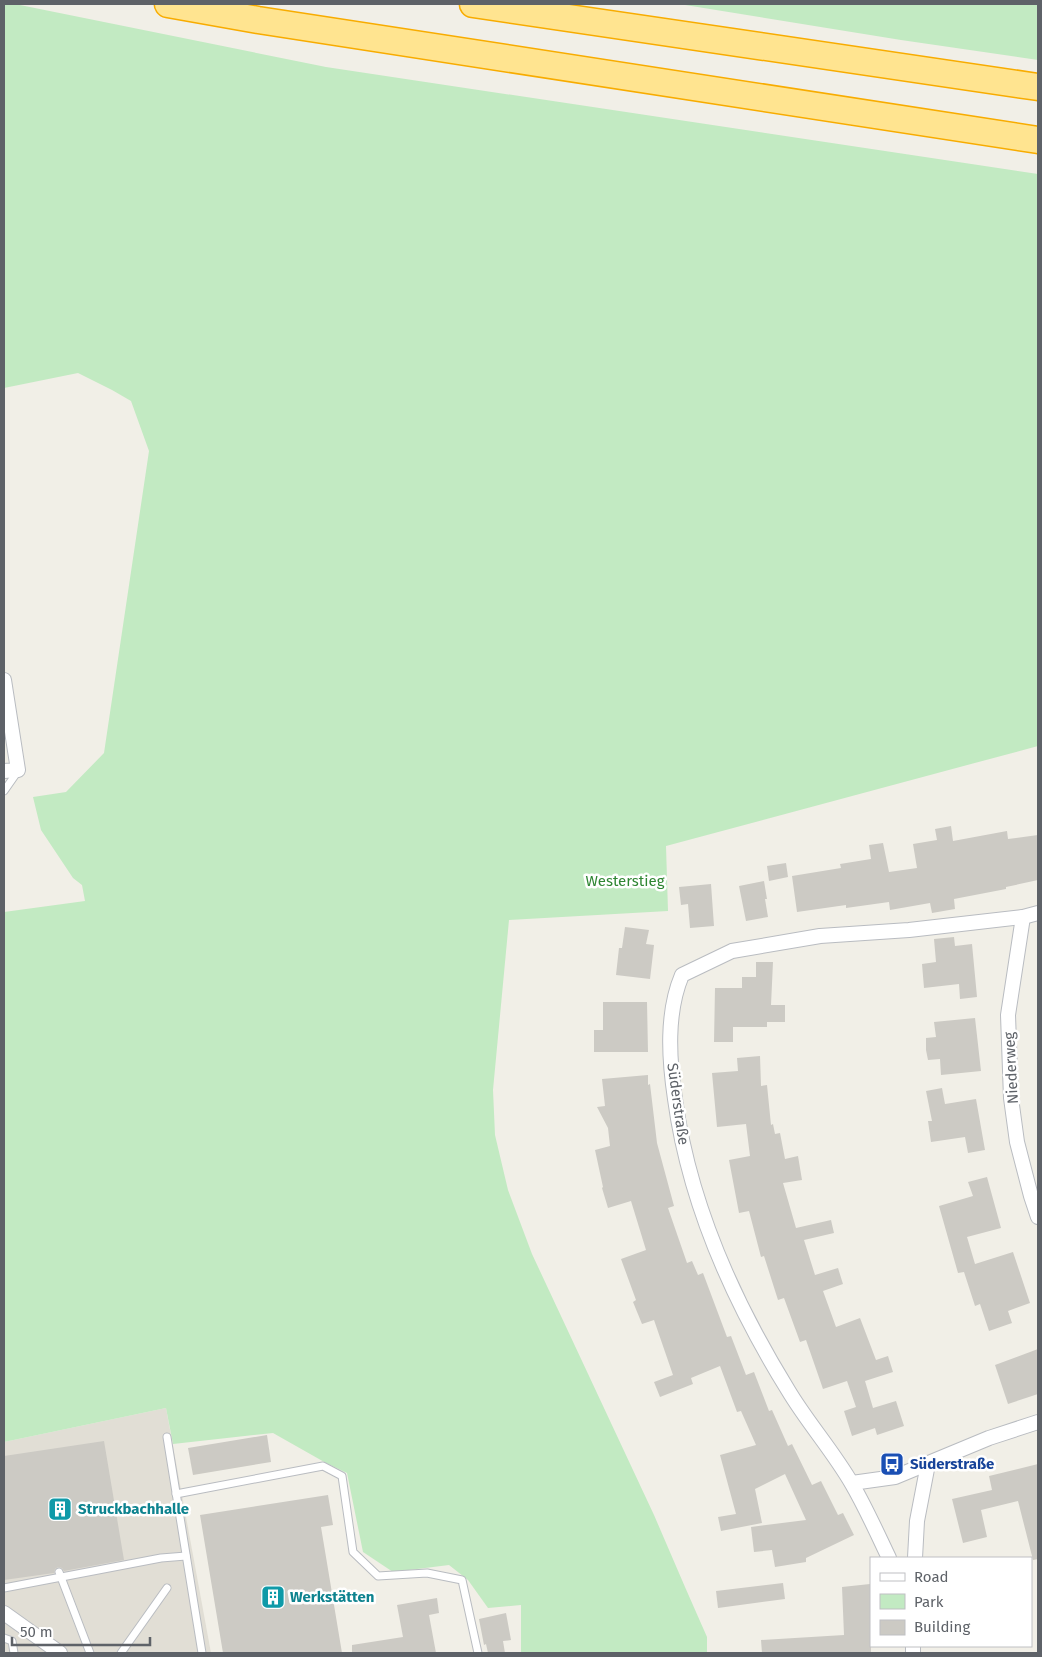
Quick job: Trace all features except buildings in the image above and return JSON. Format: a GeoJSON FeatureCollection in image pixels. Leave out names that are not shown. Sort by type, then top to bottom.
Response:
{"type":"FeatureCollection","features":[{"type":"Feature","properties":{"kind":"highway"},"geometry":{"type":"LineString","coordinates":[[168,4],[258,20],[1038,140]]}},
{"type":"Feature","properties":{"kind":"highway"},"geometry":{"type":"LineString","coordinates":[[472,4],[1038,87]]}},
{"type":"Feature","properties":{"kind":"highway"},"geometry":{"type":"LineString","coordinates":[[544,4],[606,24]]}},
{"type":"Feature","properties":{"kind":"street"},"geometry":{"type":"LineString","coordinates":[[4,680],[18,770],[4,771]]}},
{"type":"Feature","properties":{"kind":"street"},"geometry":{"type":"LineString","coordinates":[[1023,917],[1038,913]]}},
{"type":"Feature","properties":{"kind":"street","name":"Süderstraße"},"geometry":{"type":"LineString","coordinates":[[889,1557],[852,1483],[788,1390],[737,1300],[704,1221],[679,1133],[672,1077],[671,1025],[677,988],[682,975],[732,951],[820,936],[909,930],[1023,917]]}},
{"type":"Feature","properties":{"kind":"street","name":"Niederweg"},"geometry":{"type":"LineString","coordinates":[[1023,917],[1008,1015],[1011,1098],[1017,1142],[1038,1218]]}},
{"type":"Feature","properties":{"kind":"street"},"geometry":{"type":"LineString","coordinates":[[852,1483],[895,1477],[989,1438],[1038,1422]]}},
{"type":"Feature","properties":{"kind":"street"},"geometry":{"type":"LineString","coordinates":[[915,1557],[917,1522],[928,1464]]}},
{"type":"Feature","properties":{"kind":"street"},"geometry":{"type":"LineString","coordinates":[[4,1613],[60,1653]]}},
{"type":"Feature","properties":{"kind":"lane"},"geometry":{"type":"LineString","coordinates":[[4,791],[18,770]]}},
{"type":"Feature","properties":{"kind":"lane"},"geometry":{"type":"LineString","coordinates":[[167,1437],[202,1653]]}},
{"type":"Feature","properties":{"kind":"lane"},"geometry":{"type":"LineString","coordinates":[[176,1494],[323,1466],[342,1476],[353,1552],[378,1576],[427,1573],[462,1580],[478,1653]]}},
{"type":"Feature","properties":{"kind":"lane"},"geometry":{"type":"LineString","coordinates":[[4,1588],[59,1574],[161,1558],[186,1556]]}},
{"type":"Feature","properties":{"kind":"lane"},"geometry":{"type":"LineString","coordinates":[[59,1574],[90,1653]]}},
{"type":"Feature","properties":{"kind":"lane"},"geometry":{"type":"LineString","coordinates":[[121,1653],[167,1588]]}},
{"type":"Feature","properties":{"kind":"lane"},"geometry":{"type":"LineString","coordinates":[[4,1638],[12,1641],[14,1653]]}},
{"type":"Feature","properties":{"kind":"shaded area"},"geometry":{"type":"Polygon","coordinates":[[[166,1408],[211,1653],[4,1653],[4,1442],[166,1408]]]}},
{"type":"Feature","properties":{"kind":"green space","name":"Westerstieg"},"geometry":{"type":"Polygon","coordinates":[[[4,4],[15,4],[326,67],[1038,174],[1038,746],[666,846],[668,911],[509,920],[493,1090],[495,1135],[508,1190],[532,1254],[654,1515],[707,1637],[707,1653],[521,1653],[521,1605],[488,1608],[468,1580],[449,1565],[393,1572],[363,1552],[347,1473],[273,1433],[173,1444],[166,1408],[4,1442],[4,912],[85,901],[82,885],[73,878],[41,830],[33,797],[66,792],[104,753],[149,451],[131,401],[78,373],[4,388],[4,4]]]}},
{"type":"Feature","properties":{"kind":"green space"},"geometry":{"type":"Polygon","coordinates":[[[679,4],[1038,4],[1038,60],[901,40],[679,4]]]}},
{"type":"Feature","properties":{"kind":"place","name":"Süderstraße"},"geometry":{"type":"Point","coordinates":[892,1464]}},
{"type":"Feature","properties":{"kind":"place","name":"Struckbachhalle"},"geometry":{"type":"Point","coordinates":[60,1509]}},
{"type":"Feature","properties":{"kind":"place","name":"Werkstätten"},"geometry":{"type":"Point","coordinates":[273,1597]}}]}
